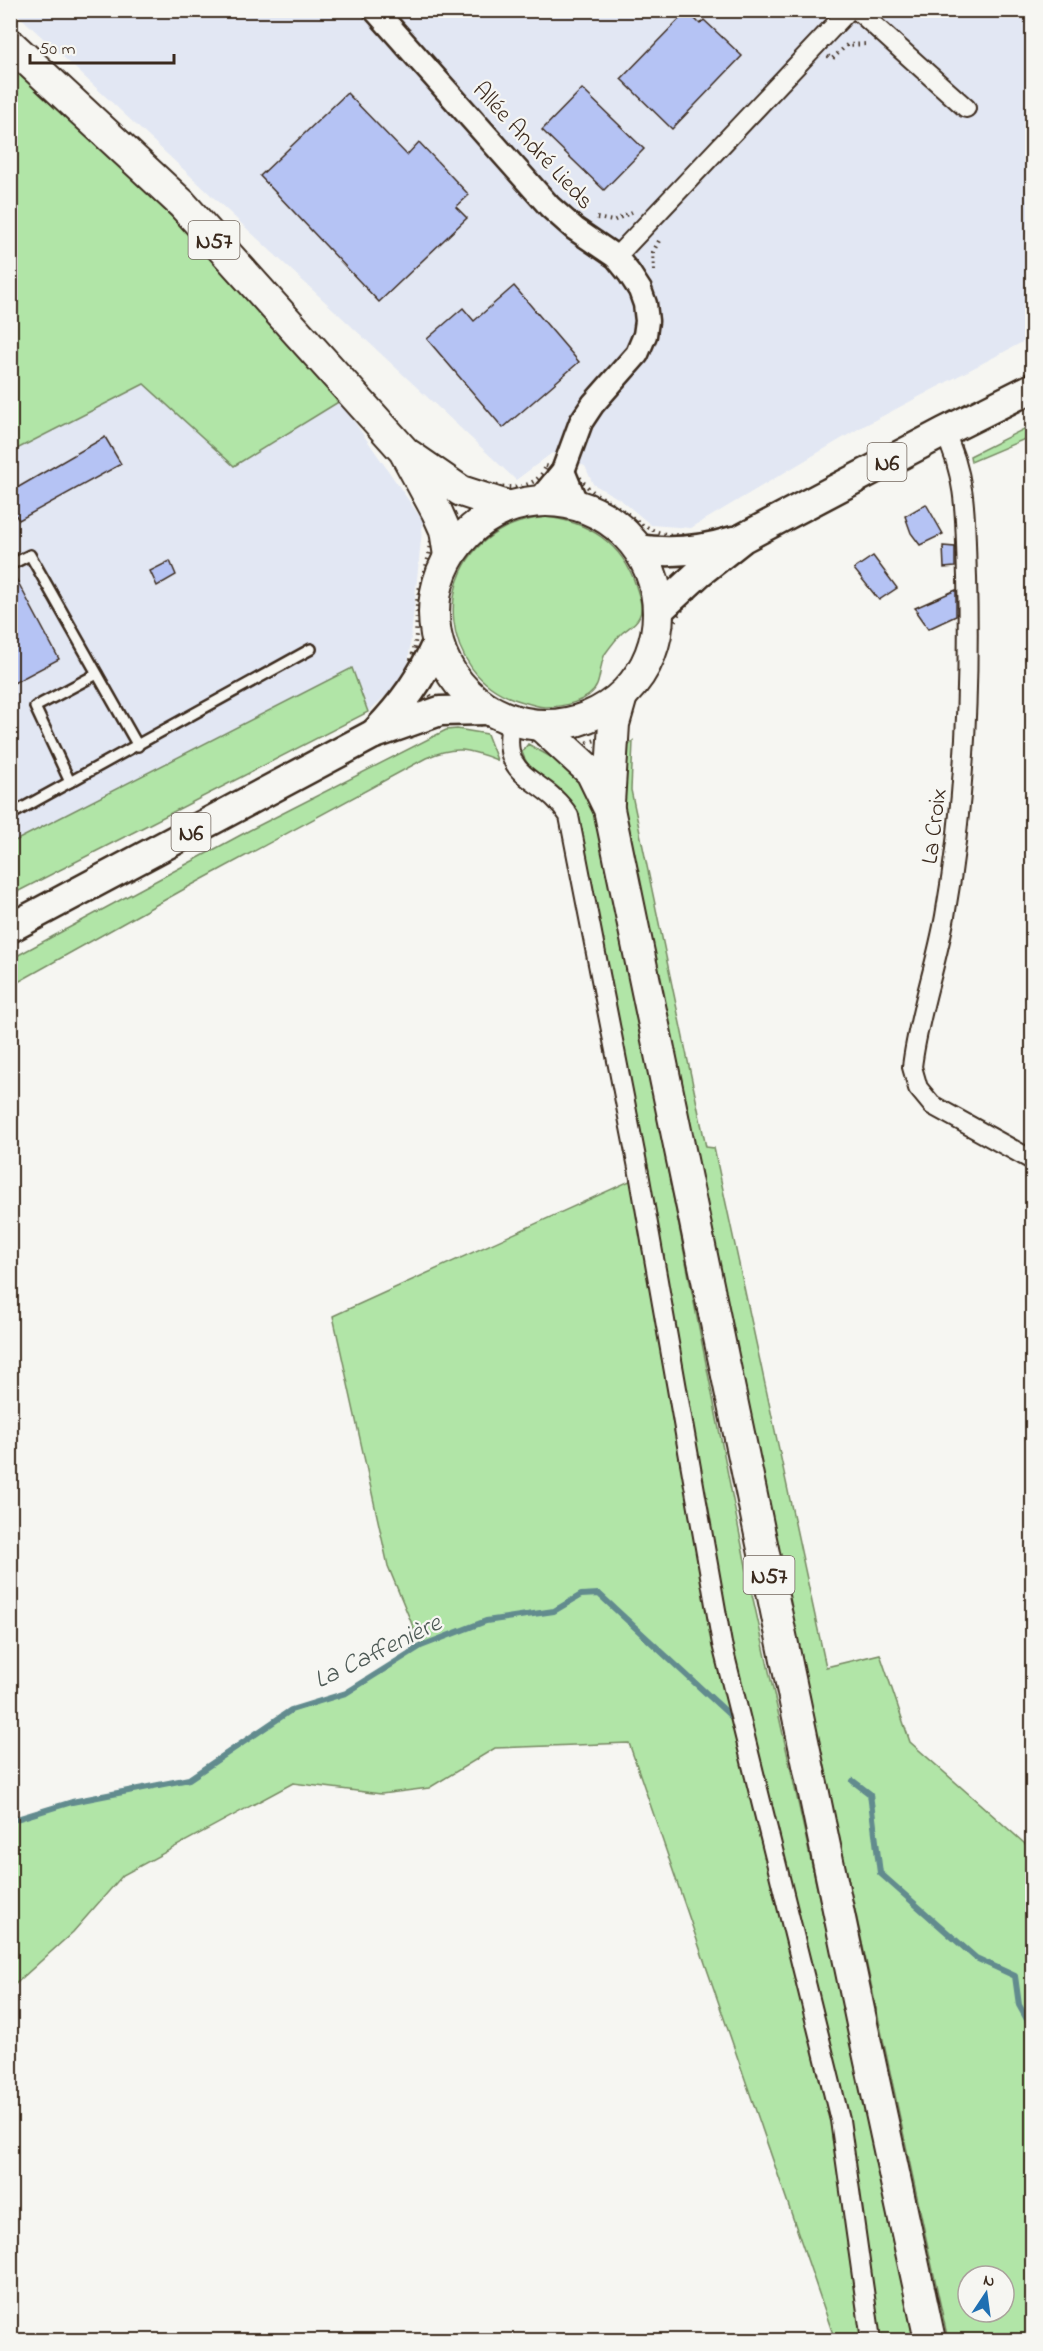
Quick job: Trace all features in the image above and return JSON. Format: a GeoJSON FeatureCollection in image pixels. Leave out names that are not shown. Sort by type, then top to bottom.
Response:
{"type":"FeatureCollection","features":[{"type":"Feature","properties":{"kind":"highway","name":"N57"},"geometry":{"type":"LineString","coordinates":[[10,44],[182,204],[404,451],[461,491],[507,506]]}},
{"type":"Feature","properties":{"kind":"highway","name":"N57"},"geometry":{"type":"LineString","coordinates":[[404,451],[445,530],[449,556]]}},
{"type":"Feature","properties":{"kind":"highway"},"geometry":{"type":"LineString","coordinates":[[573,484],[609,519],[625,531],[638,549],[653,578],[659,610],[656,634],[650,657],[638,678],[622,696],[608,707],[583,719],[558,725],[541,726],[499,715],[468,694],[451,674],[437,643],[434,628],[435,597],[449,556],[464,536],[482,520],[507,506],[539,500],[563,501],[573,484]]}},
{"type":"Feature","properties":{"kind":"highway","name":"N57"},"geometry":{"type":"LineString","coordinates":[[609,809],[614,724],[622,696]]}},
{"type":"Feature","properties":{"kind":"highway","name":"N57"},"geometry":{"type":"LineString","coordinates":[[541,726],[591,772],[609,809],[862,2028],[930,2340]]}},
{"type":"Feature","properties":{"kind":"main road","name":"N6"},"geometry":{"type":"LineString","coordinates":[[659,610],[700,572],[744,538],[1032,388]]}},
{"type":"Feature","properties":{"kind":"main road","name":"N6"},"geometry":{"type":"LineString","coordinates":[[638,549],[663,553],[690,552],[744,538]]}},
{"type":"Feature","properties":{"kind":"main road","name":"N6"},"geometry":{"type":"LineString","coordinates":[[372,735],[399,708],[420,678],[437,643]]}},
{"type":"Feature","properties":{"kind":"main road","name":"N6"},"geometry":{"type":"LineString","coordinates":[[10,928],[372,735],[440,711],[499,715]]}},
{"type":"Feature","properties":{"kind":"street","name":"Allée André Lieds"},"geometry":{"type":"LineString","coordinates":[[375,10],[550,207],[575,229],[616,257],[640,290],[647,321],[645,335],[638,354],[631,364],[607,387],[581,422],[573,484]]}},
{"type":"Feature","properties":{"kind":"street"},"geometry":{"type":"LineString","coordinates":[[616,257],[849,10]]}},
{"type":"Feature","properties":{"kind":"street"},"geometry":{"type":"LineString","coordinates":[[857,10],[966,108]]}},
{"type":"Feature","properties":{"kind":"street","name":"La Croix"},"geometry":{"type":"LineString","coordinates":[[944,432],[955,453],[962,482],[969,655],[968,720],[957,834],[945,915],[912,1067],[918,1088],[932,1105],[1032,1160]]}},
{"type":"Feature","properties":{"kind":"street"},"geometry":{"type":"LineString","coordinates":[[499,715],[511,761],[530,780],[550,792],[569,816],[639,1173],[722,1644],[840,2120],[871,2340]]}},
{"type":"Feature","properties":{"kind":"lane"},"geometry":{"type":"LineString","coordinates":[[10,565],[30,555],[138,746]]}},
{"type":"Feature","properties":{"kind":"lane"},"geometry":{"type":"LineString","coordinates":[[10,815],[311,649]]}},
{"type":"Feature","properties":{"kind":"lane"},"geometry":{"type":"LineString","coordinates":[[70,782],[35,707],[97,674]]}},
{"type":"Feature","properties":{"kind":"path"},"geometry":{"type":"LineString","coordinates":[[816,46],[832,59],[847,45],[865,43],[874,51]]}},
{"type":"Feature","properties":{"kind":"path"},"geometry":{"type":"LineString","coordinates":[[590,213],[598,219],[613,221],[635,209]]}},
{"type":"Feature","properties":{"kind":"path"},"geometry":{"type":"LineString","coordinates":[[573,484],[586,488],[619,508],[645,528],[664,534],[682,535]]}},
{"type":"Feature","properties":{"kind":"path"},"geometry":{"type":"LineString","coordinates":[[410,662],[417,638],[417,604],[421,578],[430,550],[430,528],[427,521]]}},
{"type":"Feature","properties":{"kind":"path"},"geometry":{"type":"LineString","coordinates":[[624,732],[630,710],[658,669],[672,626],[679,613],[706,585]]}},
{"type":"Feature","properties":{"kind":"shaded area"},"geometry":{"type":"Polygon","coordinates":[[[14,11],[1032,11],[1032,337],[858,429],[691,528],[651,525],[621,500],[593,484],[585,466],[552,453],[516,480],[14,11]]]}},
{"type":"Feature","properties":{"kind":"shaded area"},"geometry":{"type":"Polygon","coordinates":[[[10,63],[77,124],[179,224],[340,401],[423,521],[407,676],[368,712],[11,895],[10,63]]]}},
{"type":"Feature","properties":{"kind":"green space"},"geometry":{"type":"Polygon","coordinates":[[[10,63],[77,124],[179,224],[340,401],[234,466],[144,384],[11,452],[10,63]]]}},
{"type":"Feature","properties":{"kind":"green space"},"geometry":{"type":"Polygon","coordinates":[[[1032,425],[1032,436],[971,462],[970,456],[1032,425]]]}},
{"type":"Feature","properties":{"kind":"green space"},"geometry":{"type":"Polygon","coordinates":[[[545,517],[576,524],[602,537],[613,547],[630,571],[640,598],[641,610],[636,622],[620,635],[605,654],[597,685],[593,691],[588,696],[574,702],[545,707],[514,699],[490,686],[472,668],[460,645],[454,621],[454,595],[462,571],[476,549],[503,529],[545,517]]]}},
{"type":"Feature","properties":{"kind":"green space"},"geometry":{"type":"Polygon","coordinates":[[[352,668],[368,712],[11,895],[11,843],[352,668]]]}},
{"type":"Feature","properties":{"kind":"green space"},"geometry":{"type":"Polygon","coordinates":[[[457,729],[487,734],[497,760],[462,750],[445,751],[426,758],[11,986],[11,959],[250,830],[446,730],[457,729]]]}},
{"type":"Feature","properties":{"kind":"green space"},"geometry":{"type":"Polygon","coordinates":[[[633,741],[631,790],[706,1147],[714,1148],[826,1667],[880,1654],[910,1742],[1032,1850],[1032,2340],[948,2340],[783,1577],[621,795],[622,752],[633,741]]]}},
{"type":"Feature","properties":{"kind":"green space"},"geometry":{"type":"Polygon","coordinates":[[[528,744],[563,764],[567,761],[595,801],[748,1576],[914,2340],[879,2340],[730,1644],[646,1176],[577,811],[559,788],[533,770],[525,760],[522,752],[528,744]]]}},
{"type":"Feature","properties":{"kind":"green space"},"geometry":{"type":"Polygon","coordinates":[[[634,1179],[718,1645],[833,2116],[866,2340],[835,2340],[629,1743],[495,1748],[429,1788],[381,1794],[293,1783],[123,1875],[73,1932],[11,1988],[11,1821],[72,1802],[189,1778],[291,1710],[346,1693],[421,1646],[388,1566],[333,1316],[634,1179]]]}},
{"type":"Feature","properties":{"kind":"building"},"geometry":{"type":"Polygon","coordinates":[[[687,11],[700,24],[704,20],[742,56],[672,129],[621,79],[687,11]]]}},
{"type":"Feature","properties":{"kind":"building"},"geometry":{"type":"Polygon","coordinates":[[[582,89],[644,149],[604,190],[542,130],[582,89]]]}},
{"type":"Feature","properties":{"kind":"building"},"geometry":{"type":"Polygon","coordinates":[[[347,93],[407,155],[419,142],[469,195],[456,207],[467,218],[379,302],[260,176],[347,93]]]}},
{"type":"Feature","properties":{"kind":"building"},"geometry":{"type":"Polygon","coordinates":[[[514,286],[579,362],[503,428],[427,339],[463,308],[474,321],[514,286]]]}},
{"type":"Feature","properties":{"kind":"building"},"geometry":{"type":"Polygon","coordinates":[[[105,437],[121,464],[19,520],[10,507],[10,492],[105,437]]]}},
{"type":"Feature","properties":{"kind":"building"},"geometry":{"type":"Polygon","coordinates":[[[926,504],[943,534],[920,545],[911,533],[905,516],[926,504]]]}},
{"type":"Feature","properties":{"kind":"building"},"geometry":{"type":"Polygon","coordinates":[[[943,546],[955,547],[955,567],[944,568],[943,546]]]}},
{"type":"Feature","properties":{"kind":"building"},"geometry":{"type":"Polygon","coordinates":[[[873,556],[897,588],[879,600],[854,569],[873,556]]]}},
{"type":"Feature","properties":{"kind":"building"},"geometry":{"type":"Polygon","coordinates":[[[170,561],[176,575],[157,586],[150,571],[170,561]]]}},
{"type":"Feature","properties":{"kind":"building"},"geometry":{"type":"Polygon","coordinates":[[[12,571],[59,659],[10,685],[10,572],[12,571]]]}},
{"type":"Feature","properties":{"kind":"building"},"geometry":{"type":"Polygon","coordinates":[[[956,590],[956,616],[928,629],[915,608],[956,590]]]}},
{"type":"Feature","properties":{"kind":"waterway","name":"La Caffenière"},"geometry":{"type":"LineString","coordinates":[[10,1821],[72,1802],[189,1779],[291,1710],[346,1693],[421,1646],[486,1621],[554,1611],[581,1595],[599,1594],[733,1718]]}},
{"type":"Feature","properties":{"kind":"waterway","name":"La Caffenière"},"geometry":{"type":"LineString","coordinates":[[853,1781],[870,1794],[880,1873],[976,1958],[1015,1976],[1019,2005],[1029,2023],[1032,2024]]}}]}
